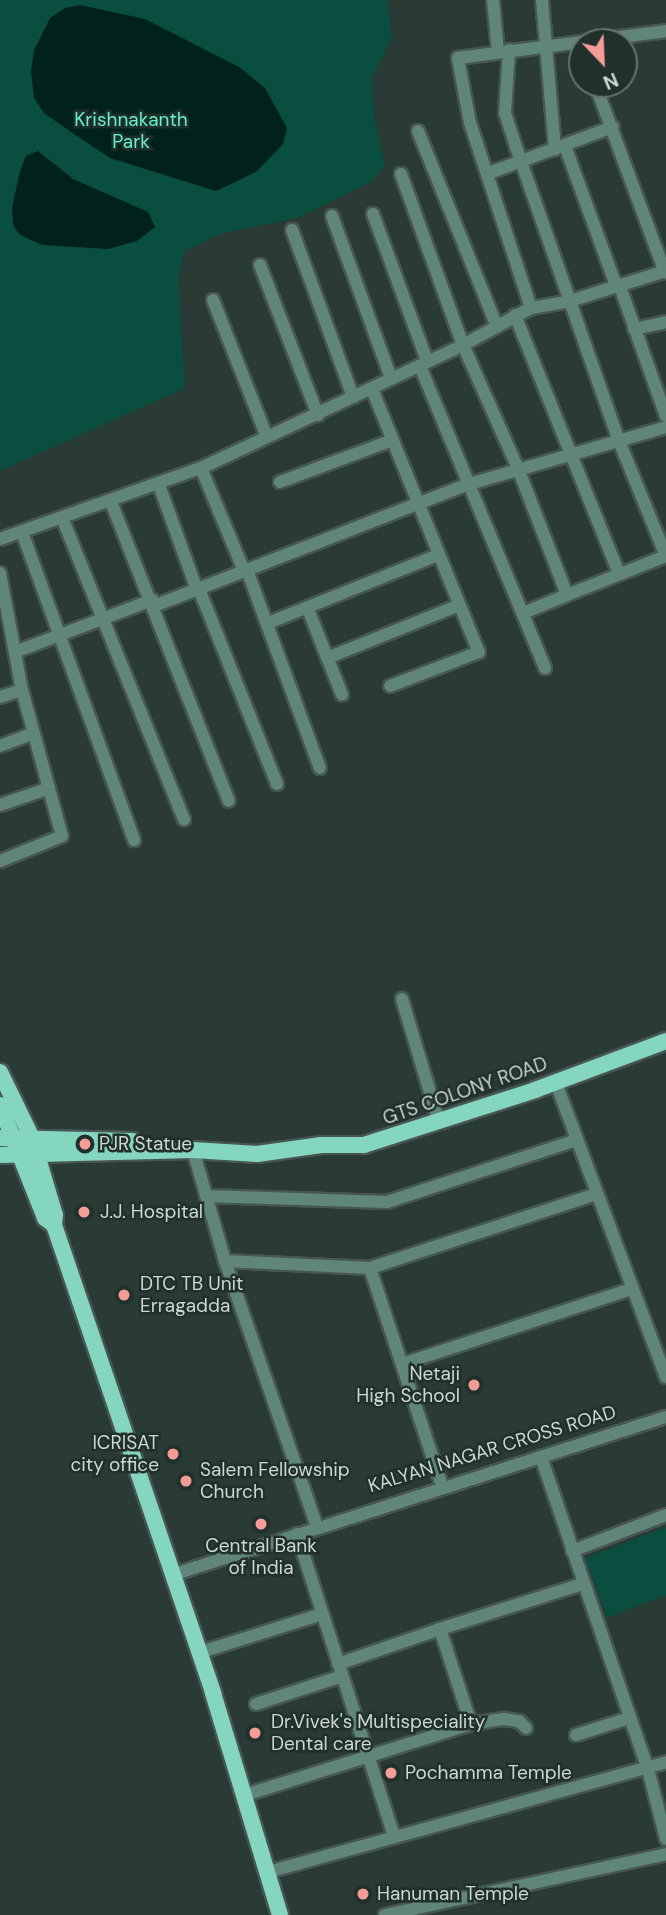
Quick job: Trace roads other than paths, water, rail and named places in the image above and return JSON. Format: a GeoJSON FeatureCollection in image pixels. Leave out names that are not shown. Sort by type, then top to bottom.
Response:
{"type":"FeatureCollection","features":[{"type":"Feature","properties":{"kind":"main road","name":"GTS COLONY ROAD"},"geometry":{"type":"LineString","coordinates":[[34,1146],[257,1153],[364,1145],[556,1083],[666,1041]]}},
{"type":"Feature","properties":{"kind":"main road"},"geometry":{"type":"LineString","coordinates":[[0,1072],[34,1146],[55,1215],[54,1226],[245,1795],[280,1915]]}},
{"type":"Feature","properties":{"kind":"main road"},"geometry":{"type":"LineString","coordinates":[[0,1105],[7,1137],[19,1153],[45,1218],[54,1226]]}},
{"type":"Feature","properties":{"kind":"main road"},"geometry":{"type":"LineString","coordinates":[[7,1137],[34,1146]]}},
{"type":"Feature","properties":{"kind":"main road","name":"GTS COLONY ROAD"},"geometry":{"type":"LineString","coordinates":[[34,1146],[259,1145],[271,1150]]}},
{"type":"Feature","properties":{"kind":"main road"},"geometry":{"type":"LineString","coordinates":[[0,1155],[19,1153],[34,1146]]}},
{"type":"Feature","properties":{"kind":"street"},"geometry":{"type":"LineString","coordinates":[[493,0],[503,51],[505,113],[619,441],[666,556],[523,613]]}},
{"type":"Feature","properties":{"kind":"street"},"geometry":{"type":"LineString","coordinates":[[542,0],[549,46],[548,104],[560,147],[617,285],[666,416]]}},
{"type":"Feature","properties":{"kind":"street"},"geometry":{"type":"LineString","coordinates":[[638,35],[666,31]]}},
{"type":"Feature","properties":{"kind":"street"},"geometry":{"type":"LineString","coordinates":[[531,308],[489,173],[470,123],[458,58],[568,44]]}},
{"type":"Feature","properties":{"kind":"street"},"geometry":{"type":"LineString","coordinates":[[0,539],[63,520],[201,468],[463,345],[531,308],[570,301],[665,271],[601,98]]}},
{"type":"Feature","properties":{"kind":"street"},"geometry":{"type":"LineString","coordinates":[[489,173],[613,127]]}},
{"type":"Feature","properties":{"kind":"street"},"geometry":{"type":"LineString","coordinates":[[418,131],[497,327]]}},
{"type":"Feature","properties":{"kind":"street"},"geometry":{"type":"LineString","coordinates":[[401,174],[463,345],[519,471],[567,595]]}},
{"type":"Feature","properties":{"kind":"street"},"geometry":{"type":"LineString","coordinates":[[373,214],[423,362],[469,484],[545,667]]}},
{"type":"Feature","properties":{"kind":"street"},"geometry":{"type":"LineString","coordinates":[[332,216],[391,378]]}},
{"type":"Feature","properties":{"kind":"street"},"geometry":{"type":"LineString","coordinates":[[292,230],[352,397]]}},
{"type":"Feature","properties":{"kind":"street"},"geometry":{"type":"LineString","coordinates":[[260,265],[318,415]]}},
{"type":"Feature","properties":{"kind":"street"},"geometry":{"type":"LineString","coordinates":[[213,300],[267,437]]}},
{"type":"Feature","properties":{"kind":"street"},"geometry":{"type":"LineString","coordinates":[[515,315],[619,574]]}},
{"type":"Feature","properties":{"kind":"street"},"geometry":{"type":"LineString","coordinates":[[634,329],[666,322]]}},
{"type":"Feature","properties":{"kind":"street"},"geometry":{"type":"LineString","coordinates":[[372,389],[415,504],[479,652],[390,686]]}},
{"type":"Feature","properties":{"kind":"street"},"geometry":{"type":"LineString","coordinates":[[9,646],[59,638],[102,620],[198,589],[469,484],[572,457],[666,427]]}},
{"type":"Feature","properties":{"kind":"street"},"geometry":{"type":"LineString","coordinates":[[281,482],[390,441]]}},
{"type":"Feature","properties":{"kind":"street"},"geometry":{"type":"LineString","coordinates":[[201,468],[268,623],[320,768]]}},
{"type":"Feature","properties":{"kind":"street"},"geometry":{"type":"LineString","coordinates":[[159,485],[277,784]]}},
{"type":"Feature","properties":{"kind":"street"},"geometry":{"type":"LineString","coordinates":[[111,502],[229,801]]}},
{"type":"Feature","properties":{"kind":"street"},"geometry":{"type":"LineString","coordinates":[[63,520],[184,820]]}},
{"type":"Feature","properties":{"kind":"street"},"geometry":{"type":"LineString","coordinates":[[22,532],[134,840]]}},
{"type":"Feature","properties":{"kind":"street"},"geometry":{"type":"LineString","coordinates":[[268,623],[438,555]]}},
{"type":"Feature","properties":{"kind":"street"},"geometry":{"type":"LineString","coordinates":[[0,573],[9,646],[62,836],[0,861]]}},
{"type":"Feature","properties":{"kind":"street"},"geometry":{"type":"LineString","coordinates":[[327,658],[457,606]]}},
{"type":"Feature","properties":{"kind":"street"},"geometry":{"type":"LineString","coordinates":[[308,609],[342,695]]}},
{"type":"Feature","properties":{"kind":"street"},"geometry":{"type":"LineString","coordinates":[[0,697],[22,690]]}},
{"type":"Feature","properties":{"kind":"street"},"geometry":{"type":"LineString","coordinates":[[0,746],[34,733]]}},
{"type":"Feature","properties":{"kind":"street"},"geometry":{"type":"LineString","coordinates":[[0,805],[49,788]]}},
{"type":"Feature","properties":{"kind":"street"},"geometry":{"type":"LineString","coordinates":[[402,999],[439,1122]]}},
{"type":"Feature","properties":{"kind":"street"},"geometry":{"type":"LineString","coordinates":[[556,1083],[666,1377]]}},
{"type":"Feature","properties":{"kind":"street"},"geometry":{"type":"LineString","coordinates":[[206,1196],[387,1202],[578,1140]]}},
{"type":"Feature","properties":{"kind":"street"},"geometry":{"type":"LineString","coordinates":[[193,1150],[225,1261],[317,1526]]}},
{"type":"Feature","properties":{"kind":"street"},"geometry":{"type":"LineString","coordinates":[[225,1261],[370,1268],[597,1194]]}},
{"type":"Feature","properties":{"kind":"street"},"geometry":{"type":"LineString","coordinates":[[370,1268],[405,1363],[442,1486]]}},
{"type":"Feature","properties":{"kind":"street"},"geometry":{"type":"LineString","coordinates":[[405,1363],[632,1289]]}},
{"type":"Feature","properties":{"kind":"street","name":"KALYAN NAGAR CROSS ROAD"},"geometry":{"type":"LineString","coordinates":[[172,1575],[442,1486],[666,1417]]}},
{"type":"Feature","properties":{"kind":"street"},"geometry":{"type":"LineString","coordinates":[[541,1457],[648,1769],[666,1839]]}},
{"type":"Feature","properties":{"kind":"street"},"geometry":{"type":"LineString","coordinates":[[572,1551],[666,1515]]}},
{"type":"Feature","properties":{"kind":"street"},"geometry":{"type":"LineString","coordinates":[[297,1534],[394,1837]]}},
{"type":"Feature","properties":{"kind":"street"},"geometry":{"type":"LineString","coordinates":[[256,1704],[440,1629],[583,1584]]}},
{"type":"Feature","properties":{"kind":"street"},"geometry":{"type":"LineString","coordinates":[[198,1653],[322,1614]]}},
{"type":"Feature","properties":{"kind":"street"},"geometry":{"type":"LineString","coordinates":[[440,1629],[471,1724]]}},
{"type":"Feature","properties":{"kind":"street"},"geometry":{"type":"LineString","coordinates":[[576,1735],[629,1718]]}},
{"type":"Feature","properties":{"kind":"street"},"geometry":{"type":"LineString","coordinates":[[245,1795],[471,1724],[505,1719],[519,1721],[526,1728]]}},
{"type":"Feature","properties":{"kind":"street"},"geometry":{"type":"LineString","coordinates":[[268,1872],[666,1762]]}},
{"type":"Feature","properties":{"kind":"street"},"geometry":{"type":"LineString","coordinates":[[384,1915],[666,1854]]}},
{"type":"Feature","properties":{"kind":"place","name":"PJR Statue"},"geometry":{"type":"Point","coordinates":[85,1144]}},
{"type":"Feature","properties":{"kind":"place","name":"J.J. Hospital"},"geometry":{"type":"Point","coordinates":[84,1212]}},
{"type":"Feature","properties":{"kind":"place","name":"DTC TB Unit Erragadda"},"geometry":{"type":"Point","coordinates":[124,1295]}},
{"type":"Feature","properties":{"kind":"place","name":"Netaji High School"},"geometry":{"type":"Point","coordinates":[474,1385]}},
{"type":"Feature","properties":{"kind":"place","name":"ICRISAT city office"},"geometry":{"type":"Point","coordinates":[173,1454]}},
{"type":"Feature","properties":{"kind":"place","name":"Salem Fellowship Church"},"geometry":{"type":"Point","coordinates":[186,1481]}},
{"type":"Feature","properties":{"kind":"place","name":"Central Bank of India"},"geometry":{"type":"Point","coordinates":[261,1524]}},
{"type":"Feature","properties":{"kind":"place","name":"Dr.Vivek's Multispeciality Dental care"},"geometry":{"type":"Point","coordinates":[255,1733]}},
{"type":"Feature","properties":{"kind":"place","name":"Pochamma Temple"},"geometry":{"type":"Point","coordinates":[391,1773]}},
{"type":"Feature","properties":{"kind":"place","name":"Hanuman Temple"},"geometry":{"type":"Point","coordinates":[363,1894]}},
{"type":"Feature","properties":{"kind":"park label","name":"Krishnakanth Park"},"geometry":{"type":"Point","coordinates":[131,131]}}]}
